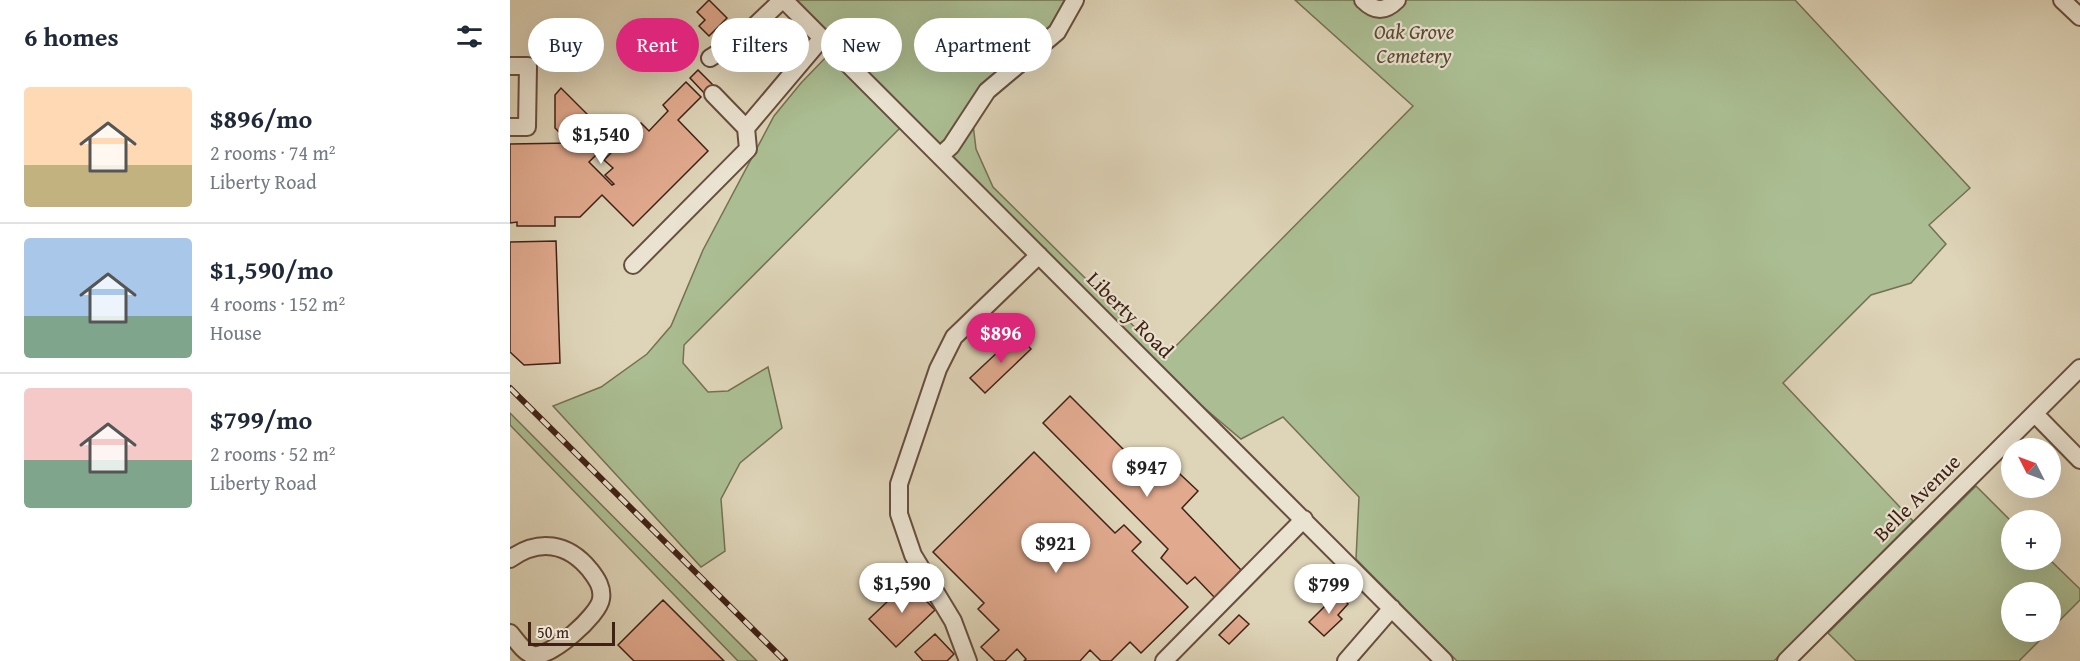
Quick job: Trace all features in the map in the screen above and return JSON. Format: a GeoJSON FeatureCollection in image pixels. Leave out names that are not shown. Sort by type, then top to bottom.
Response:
{"type":"FeatureCollection","features":[{"type":"Feature","properties":{"kind":"street","name":"Liberty Road"},"geometry":{"type":"LineString","coordinates":[[783,0],[821,37]]}},
{"type":"Feature","properties":{"kind":"street"},"geometry":{"type":"LineString","coordinates":[[710,58],[742,38],[783,0]]}},
{"type":"Feature","properties":{"kind":"street"},"geometry":{"type":"LineString","coordinates":[[940,156],[951,146],[987,91],[1057,32],[1075,0]]}},
{"type":"Feature","properties":{"kind":"street"},"geometry":{"type":"LineString","coordinates":[[1363,0],[1375,9],[1383,10],[1396,0]]}},
{"type":"Feature","properties":{"kind":"street"},"geometry":{"type":"LineString","coordinates":[[2062,0],[2080,17]]}},
{"type":"Feature","properties":{"kind":"street"},"geometry":{"type":"LineString","coordinates":[[746,128],[821,39]]}},
{"type":"Feature","properties":{"kind":"street"},"geometry":{"type":"LineString","coordinates":[[510,66],[528,66],[527,127],[510,127]]}},
{"type":"Feature","properties":{"kind":"street","name":"Liberty Road"},"geometry":{"type":"LineString","coordinates":[[856,72],[1444,661]]}},
{"type":"Feature","properties":{"kind":"street"},"geometry":{"type":"LineString","coordinates":[[633,265],[748,149],[746,128],[713,94]]}},
{"type":"Feature","properties":{"kind":"street"},"geometry":{"type":"LineString","coordinates":[[968,661],[953,621],[913,555],[899,514],[899,484],[938,369],[954,337],[1039,255]]}},
{"type":"Feature","properties":{"kind":"street","name":"Belle Avenue"},"geometry":{"type":"LineString","coordinates":[[1786,661],[2080,368]]}},
{"type":"Feature","properties":{"kind":"street"},"geometry":{"type":"LineString","coordinates":[[2035,414],[2080,459]]}},
{"type":"Feature","properties":{"kind":"street"},"geometry":{"type":"LineString","coordinates":[[1164,661],[1304,519]]}},
{"type":"Feature","properties":{"kind":"street"},"geometry":{"type":"LineString","coordinates":[[510,559],[529,548],[542,545],[568,551],[579,558],[596,578],[601,588],[602,598],[598,609],[564,642],[547,653],[533,655],[510,633]]}},
{"type":"Feature","properties":{"kind":"street"},"geometry":{"type":"LineString","coordinates":[[1346,661],[1392,608]]}},
{"type":"Feature","properties":{"kind":"green space","name":"Oak Grove Cemetery"},"geometry":{"type":"Polygon","coordinates":[[[793,0],[1084,0],[1069,28],[1052,47],[1052,18],[914,18],[914,72],[1024,72],[989,100],[973,124],[976,149],[993,187],[1165,357],[1413,106],[1295,0],[1795,0],[1970,188],[1929,225],[1946,244],[1911,283],[1871,295],[1783,383],[1913,521],[1774,661],[1457,661],[1356,559],[1359,497],[1283,417],[1241,439],[1170,379],[865,72],[902,72],[902,18],[821,18],[821,28],[793,0]]]}},
{"type":"Feature","properties":{"kind":"green space"},"geometry":{"type":"Polygon","coordinates":[[[821,62],[821,72],[845,72],[901,127],[684,345],[683,363],[708,392],[728,391],[768,367],[782,428],[740,463],[721,499],[725,551],[701,567],[553,406],[601,387],[647,354],[671,326],[703,250],[774,116],[821,62]]]}},
{"type":"Feature","properties":{"kind":"green space"},"geometry":{"type":"Polygon","coordinates":[[[510,413],[757,661],[738,661],[510,425],[510,413]]]}},
{"type":"Feature","properties":{"kind":"green space"},"geometry":{"type":"Polygon","coordinates":[[[1976,486],[2001,511],[2001,570],[2060,570],[2080,589],[2080,600],[2061,619],[2061,582],[2001,582],[2001,642],[2038,642],[2019,661],[1856,661],[1828,633],[1976,486]]]}},
{"type":"Feature","properties":{"kind":"building"},"geometry":{"type":"Polygon","coordinates":[[[709,0],[727,18],[711,18],[709,36],[699,26],[705,20],[697,12],[709,0]]]}},
{"type":"Feature","properties":{"kind":"building"},"geometry":{"type":"Polygon","coordinates":[[[699,71],[713,85],[705,94],[690,78],[699,71]]]}},
{"type":"Feature","properties":{"kind":"building"},"geometry":{"type":"Polygon","coordinates":[[[686,82],[701,97],[678,120],[708,151],[633,226],[602,195],[580,217],[555,217],[555,226],[517,226],[517,222],[510,223],[510,144],[570,143],[555,128],[555,95],[561,88],[612,139],[589,162],[612,185],[614,184],[605,175],[613,168],[604,160],[641,123],[649,131],[668,111],[663,105],[686,82]]]}},
{"type":"Feature","properties":{"kind":"building"},"geometry":{"type":"Polygon","coordinates":[[[556,241],[560,363],[524,365],[510,352],[510,242],[556,241]]]}},
{"type":"Feature","properties":{"kind":"building"},"geometry":{"type":"Polygon","coordinates":[[[1017,334],[1031,349],[985,393],[970,378],[1017,334]]]}},
{"type":"Feature","properties":{"kind":"building"},"geometry":{"type":"Polygon","coordinates":[[[1070,396],[1149,475],[1165,460],[1198,491],[1182,508],[1241,570],[1215,598],[1195,577],[1187,584],[1161,558],[1168,549],[1043,423],[1070,396]]]}},
{"type":"Feature","properties":{"kind":"building"},"geometry":{"type":"Polygon","coordinates":[[[1034,452],[1115,533],[1124,525],[1141,542],[1132,551],[1188,607],[1141,653],[1130,642],[1111,661],[1101,661],[1090,650],[1080,661],[1024,661],[1026,659],[1017,649],[1005,661],[995,661],[981,647],[999,630],[978,609],[984,603],[933,552],[1034,452]]]}},
{"type":"Feature","properties":{"kind":"building"},"geometry":{"type":"Polygon","coordinates":[[[908,582],[935,610],[896,647],[869,619],[908,582]]]}},
{"type":"Feature","properties":{"kind":"building"},"geometry":{"type":"Polygon","coordinates":[[[1338,593],[1348,604],[1338,615],[1342,619],[1324,636],[1309,622],[1338,593]]]}},
{"type":"Feature","properties":{"kind":"building"},"geometry":{"type":"Polygon","coordinates":[[[663,600],[724,661],[634,661],[618,645],[663,600]]]}},
{"type":"Feature","properties":{"kind":"building"},"geometry":{"type":"Polygon","coordinates":[[[1239,615],[1249,624],[1229,644],[1219,635],[1239,615]]]}},
{"type":"Feature","properties":{"kind":"building"},"geometry":{"type":"Polygon","coordinates":[[[935,634],[954,654],[947,661],[923,661],[915,652],[935,634]]]}},
{"type":"Feature","properties":{"kind":"railway"},"geometry":{"type":"LineString","coordinates":[[510,388],[785,661]]}}]}
